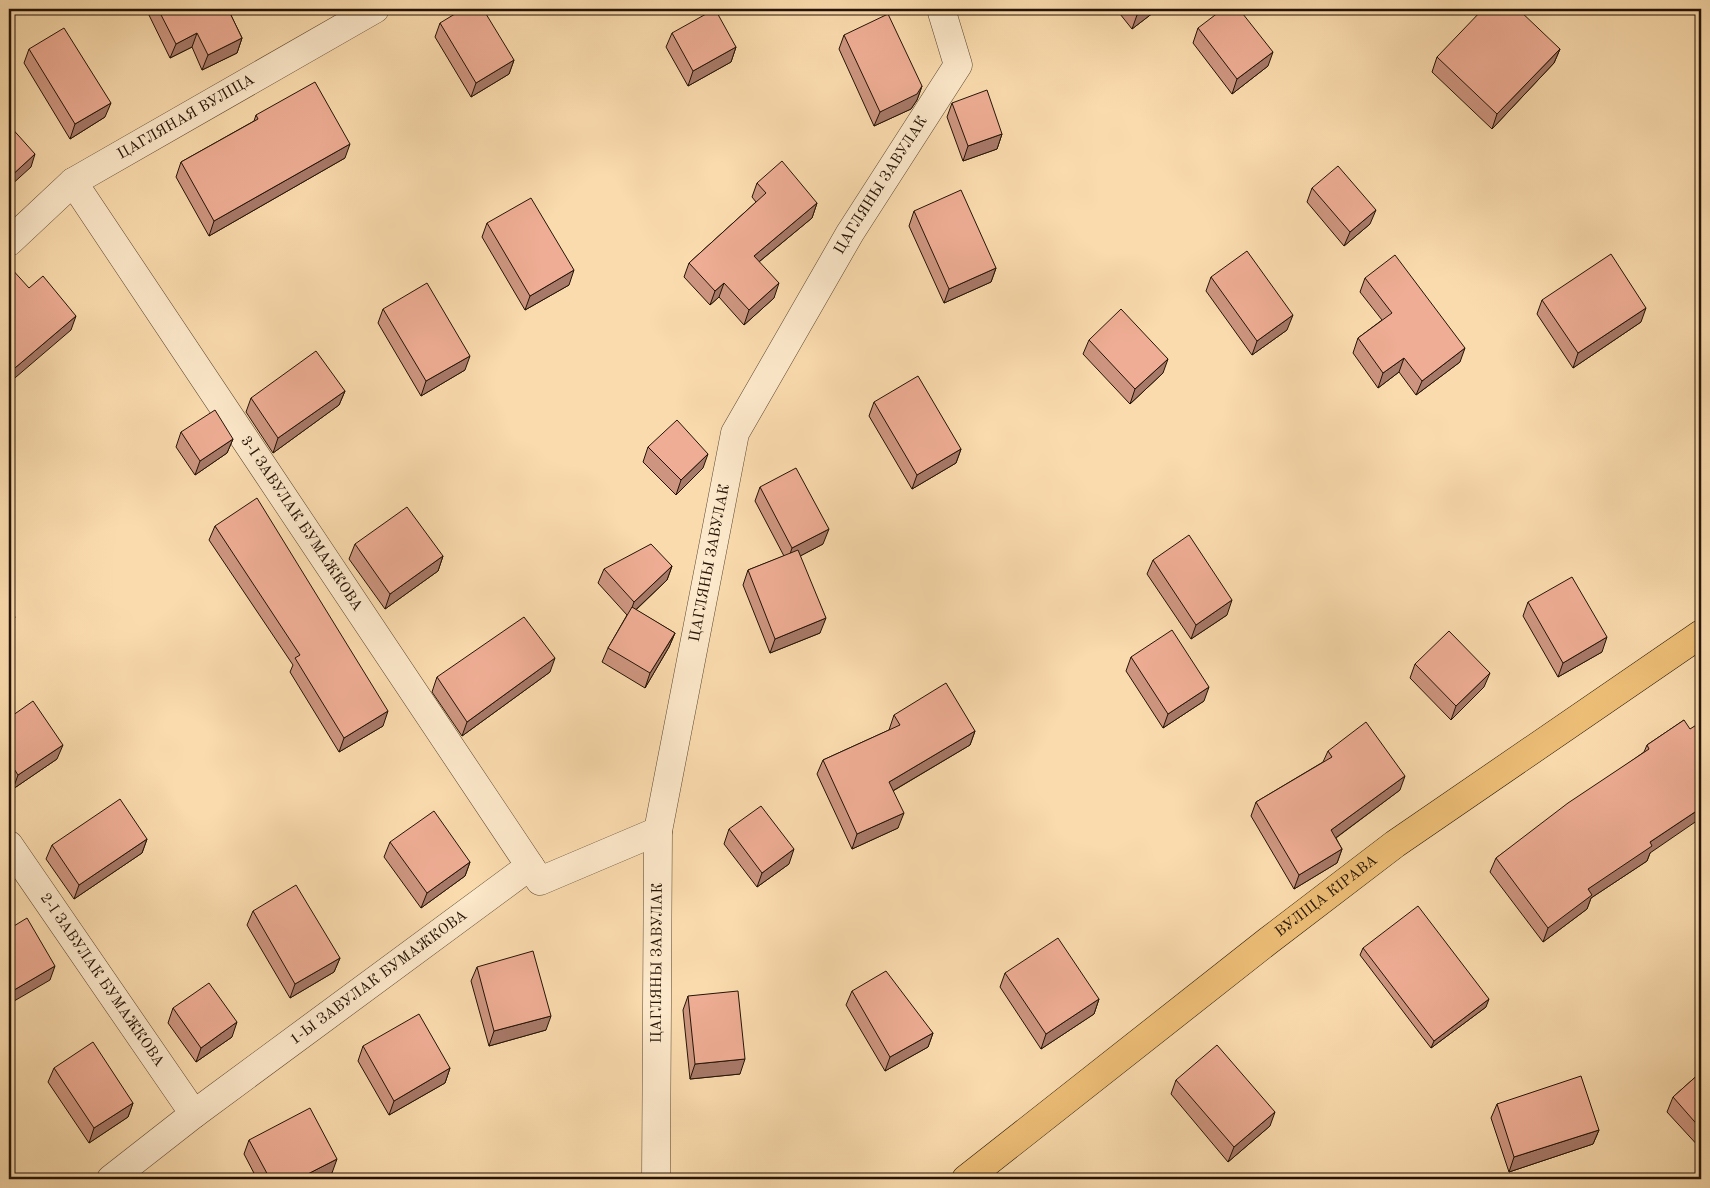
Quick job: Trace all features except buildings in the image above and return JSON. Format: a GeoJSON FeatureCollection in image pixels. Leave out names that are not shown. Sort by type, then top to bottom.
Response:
{"type":"FeatureCollection","features":[{"type":"Feature","properties":{"kind":"main road","name":"ВУЛІЦА КІРАВА"},"geometry":{"type":"LineString","coordinates":[[966,1179],[1260,947],[1395,844],[1701,634]]}},
{"type":"Feature","properties":{"kind":"street","name":"ЦАГЛЯНАЯ ВУЛІЦА"},"geometry":{"type":"LineString","coordinates":[[9,242],[73,182],[374,9]]}},
{"type":"Feature","properties":{"kind":"street","name":"ЦАГЛЯНЫ ЗАВУЛАК"},"geometry":{"type":"LineString","coordinates":[[656,1179],[658,831],[736,433],[850,233],[958,65],[941,9]]}},
{"type":"Feature","properties":{"kind":"street","name":"3-І ЗАВУЛАК БУМАЖКОВА"},"geometry":{"type":"LineString","coordinates":[[73,182],[530,866]]}},
{"type":"Feature","properties":{"kind":"street"},"geometry":{"type":"LineString","coordinates":[[530,866],[540,881],[658,831]]}},
{"type":"Feature","properties":{"kind":"street","name":"2-І ЗАВУЛАК БУМАЖКОВА"},"geometry":{"type":"LineString","coordinates":[[9,845],[194,1114]]}},
{"type":"Feature","properties":{"kind":"street","name":"1-Ы ЗАВУЛАК БУМАЖКОВА"},"geometry":{"type":"LineString","coordinates":[[111,1179],[194,1114],[530,866]]}}]}
